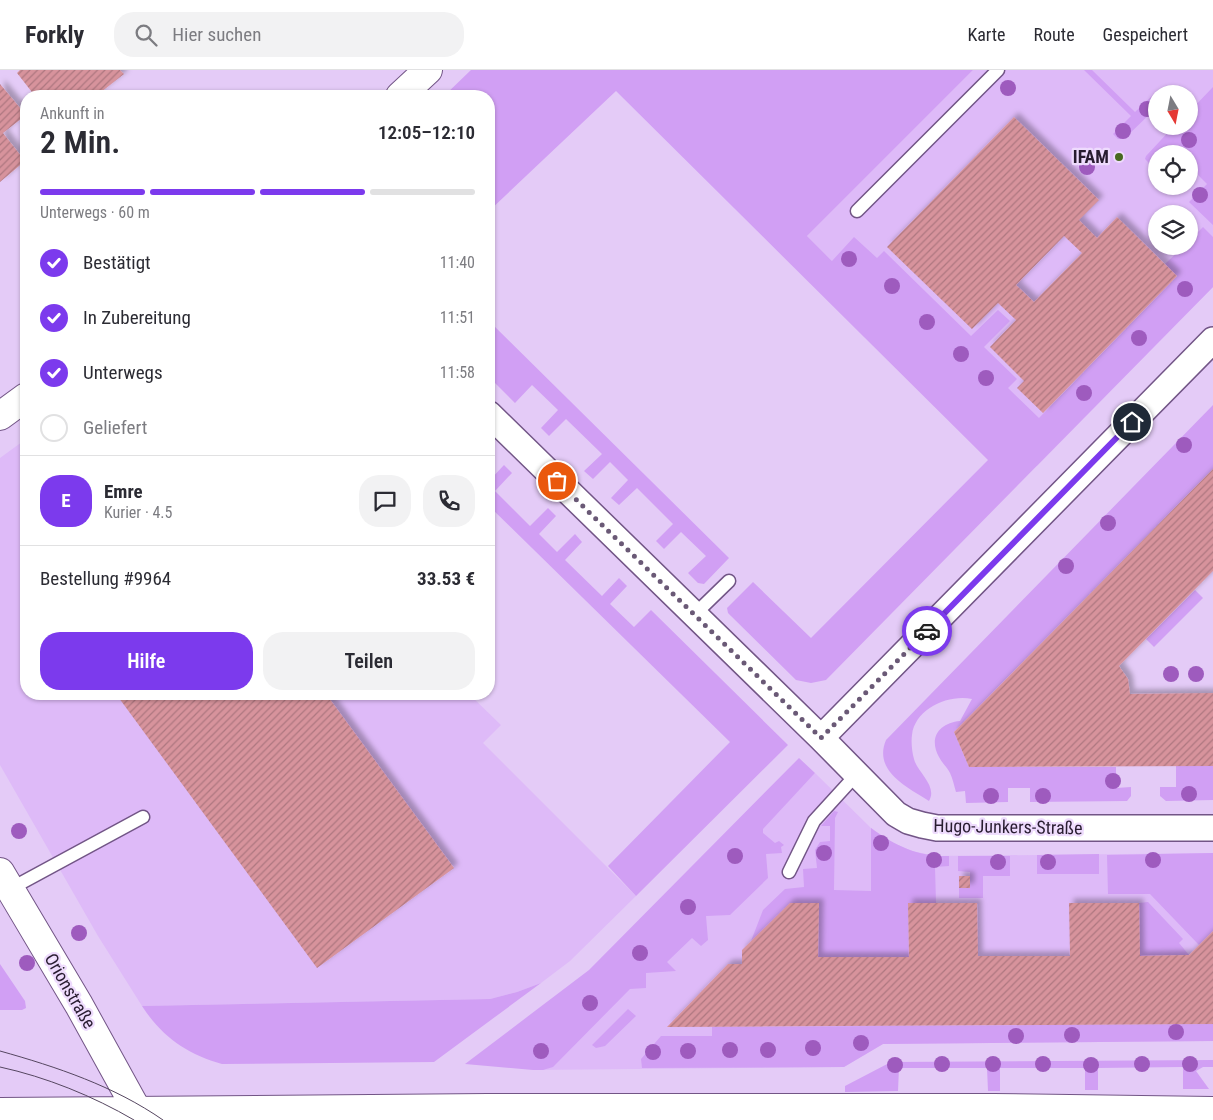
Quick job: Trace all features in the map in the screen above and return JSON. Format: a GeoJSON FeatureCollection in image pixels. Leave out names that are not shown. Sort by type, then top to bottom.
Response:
{"type":"FeatureCollection","features":[{"type":"Feature","properties":{"kind":"street"},"geometry":{"type":"LineString","coordinates":[[406,90],[428,70]]}},
{"type":"Feature","properties":{"kind":"street"},"geometry":{"type":"LineString","coordinates":[[821,738],[1213,340]]}},
{"type":"Feature","properties":{"kind":"street"},"geometry":{"type":"LineString","coordinates":[[0,416],[20,402]]}},
{"type":"Feature","properties":{"kind":"street","name":"Hugo-Junkers-Straße"},"geometry":{"type":"LineString","coordinates":[[495,420],[821,738],[896,814],[908,821],[929,827],[1024,829],[1213,828]]}},
{"type":"Feature","properties":{"kind":"street","name":"Orionstraße"},"geometry":{"type":"LineString","coordinates":[[5,880],[79,1005],[140,1116]]}},
{"type":"Feature","properties":{"kind":"street"},"geometry":{"type":"LineString","coordinates":[[0,1112],[140,1116],[488,1108],[836,1114],[993,1108],[1213,1111]]}},
{"type":"Feature","properties":{"kind":"lane"},"geometry":{"type":"LineString","coordinates":[[857,211],[998,70]]}},
{"type":"Feature","properties":{"kind":"lane"},"geometry":{"type":"LineString","coordinates":[[694,615],[729,581]]}},
{"type":"Feature","properties":{"kind":"lane"},"geometry":{"type":"LineString","coordinates":[[789,872],[814,821],[856,774]]}},
{"type":"Feature","properties":{"kind":"lane"},"geometry":{"type":"LineString","coordinates":[[5,880],[143,816]]}},
{"type":"Feature","properties":{"kind":"shaded area"},"geometry":{"type":"Polygon","coordinates":[[[471,70],[973,70],[807,236],[832,261],[854,237],[877,258],[884,251],[971,336],[998,310],[1010,321],[984,347],[1017,379],[1008,388],[1039,418],[1177,276],[1165,264],[1174,255],[1198,255],[1198,232],[1203,227],[1213,237],[1213,287],[826,680],[811,683],[796,680],[728,613],[727,608],[753,582],[811,638],[988,460],[616,91],[495,205],[495,90],[450,90],[471,70]]]}},
{"type":"Feature","properties":{"kind":"shaded area"},"geometry":{"type":"Polygon","coordinates":[[[973,70],[1213,70],[1213,287],[1037,466],[807,236],[973,70]]]}},
{"type":"Feature","properties":{"kind":"shaded area"},"geometry":{"type":"Polygon","coordinates":[[[1084,70],[1092,70],[1135,112],[1148,100],[1148,116],[1124,139],[1118,139],[1113,134],[1131,116],[1084,70]]]}},
{"type":"Feature","properties":{"kind":"shaded area"},"geometry":{"type":"Polygon","coordinates":[[[1213,87],[1213,225],[1198,211],[1198,205],[1192,205],[1189,202],[1207,184],[1198,175],[1198,145],[1156,145],[1166,135],[1198,135],[1198,103],[1213,87]]]}},
{"type":"Feature","properties":{"kind":"shaded area"},"geometry":{"type":"Polygon","coordinates":[[[495,327],[729,558],[704,584],[698,583],[688,573],[706,556],[681,532],[664,549],[656,541],[673,524],[637,488],[619,505],[611,498],[628,480],[610,462],[593,479],[584,471],[602,454],[566,419],[549,436],[541,428],[558,410],[532,385],[515,403],[495,383],[495,327]]]}},
{"type":"Feature","properties":{"kind":"shaded area"},"geometry":{"type":"Polygon","coordinates":[[[1213,405],[1213,469],[954,732],[969,767],[1116,767],[1116,788],[1131,787],[1131,796],[1127,801],[1030,802],[1030,788],[1008,788],[1008,802],[966,803],[965,791],[956,792],[951,775],[939,757],[935,743],[938,732],[942,728],[953,722],[960,721],[972,699],[963,698],[943,701],[934,705],[919,718],[914,726],[912,744],[914,759],[931,790],[929,801],[902,784],[894,777],[884,761],[883,751],[886,740],[1213,405]]]}},
{"type":"Feature","properties":{"kind":"shaded area"},"geometry":{"type":"Polygon","coordinates":[[[20,443],[20,700],[475,700],[501,725],[483,743],[636,896],[570,961],[541,983],[490,999],[142,1006],[98,936],[0,765],[0,458],[20,443]]]}},
{"type":"Feature","properties":{"kind":"shaded area"},"geometry":{"type":"Polygon","coordinates":[[[504,465],[512,473],[495,491],[495,475],[504,465]]]}},
{"type":"Feature","properties":{"kind":"shaded area"},"geometry":{"type":"Polygon","coordinates":[[[495,491],[530,526],[548,508],[556,516],[539,534],[557,552],[575,534],[582,542],[565,560],[602,596],[619,578],[627,586],[610,604],[634,627],[651,610],[788,745],[636,896],[608,866],[730,742],[495,512],[495,491]]]}},
{"type":"Feature","properties":{"kind":"shaded area"},"geometry":{"type":"Polygon","coordinates":[[[1195,590],[1203,598],[1154,647],[1146,639],[1195,590]]]}},
{"type":"Feature","properties":{"kind":"shaded area"},"geometry":{"type":"Polygon","coordinates":[[[799,758],[815,773],[763,829],[763,833],[775,843],[779,841],[784,845],[781,847],[782,853],[766,854],[768,878],[730,915],[706,916],[708,940],[701,946],[692,938],[667,962],[676,971],[646,973],[646,988],[630,989],[553,1067],[533,1070],[465,1064],[589,970],[799,758]]]}},
{"type":"Feature","properties":{"kind":"shaded area"},"geometry":{"type":"Polygon","coordinates":[[[1176,766],[1213,766],[1213,800],[1166,801],[1160,796],[1160,787],[1176,787],[1176,766]]]}},
{"type":"Feature","properties":{"kind":"shaded area"},"geometry":{"type":"Polygon","coordinates":[[[815,773],[871,828],[891,842],[912,851],[935,856],[1213,853],[1213,1041],[883,1044],[844,1067],[533,1070],[815,773]]]}},
{"type":"Feature","properties":{"kind":"shaded area"},"geometry":{"type":"Polygon","coordinates":[[[834,811],[838,812],[835,818],[834,890],[871,891],[871,828],[889,840],[908,849],[927,855],[949,856],[949,866],[935,867],[936,903],[908,903],[909,957],[818,957],[819,904],[751,941],[763,910],[785,889],[804,887],[803,869],[817,868],[815,850],[820,842],[830,841],[830,826],[821,826],[834,811]]]}},
{"type":"Feature","properties":{"kind":"shaded area"},"geometry":{"type":"Polygon","coordinates":[[[1213,853],[1213,931],[1199,945],[1150,894],[1108,894],[1107,855],[1213,853]]]}},
{"type":"Feature","properties":{"kind":"shaded area"},"geometry":{"type":"Polygon","coordinates":[[[1099,854],[1099,874],[1037,874],[1037,855],[1099,854]]]}},
{"type":"Feature","properties":{"kind":"shaded area"},"geometry":{"type":"Polygon","coordinates":[[[958,856],[1010,856],[1010,876],[983,876],[983,898],[959,898],[959,888],[970,888],[970,872],[958,871],[958,856]]]}},
{"type":"Feature","properties":{"kind":"shaded area"},"geometry":{"type":"Polygon","coordinates":[[[1148,902],[1183,939],[1179,943],[1189,955],[1140,956],[1139,903],[1148,902]]]}},
{"type":"Feature","properties":{"kind":"shaded area"},"geometry":{"type":"Polygon","coordinates":[[[0,964],[25,1001],[26,1008],[22,1010],[0,1010],[0,964]]]}},
{"type":"Feature","properties":{"kind":"shaded area"},"geometry":{"type":"Polygon","coordinates":[[[541,983],[434,1062],[222,1064],[198,1055],[176,1043],[158,1027],[142,1006],[490,999],[541,983]]]}},
{"type":"Feature","properties":{"kind":"shaded area"},"geometry":{"type":"Polygon","coordinates":[[[628,1009],[636,1016],[605,1046],[596,1048],[592,1045],[628,1009]]]}},
{"type":"Feature","properties":{"kind":"shaded area"},"geometry":{"type":"Polygon","coordinates":[[[1213,1024],[1213,1041],[883,1044],[844,1067],[642,1068],[641,1059],[661,1036],[712,1036],[712,1027],[1213,1024]]]}},
{"type":"Feature","properties":{"kind":"shaded area"},"geometry":{"type":"Polygon","coordinates":[[[1213,1060],[1213,1067],[1203,1067],[1196,1071],[1209,1089],[1183,1089],[1183,1067],[1098,1068],[1098,1090],[1085,1090],[1085,1068],[1000,1068],[1000,1091],[988,1091],[987,1068],[899,1068],[898,1091],[845,1092],[845,1086],[891,1062],[1213,1060]]]}},
{"type":"Feature","properties":{"kind":"building"},"geometry":{"type":"Polygon","coordinates":[[[20,70],[120,70],[124,74],[104,90],[30,90],[17,73],[20,70]]]}},
{"type":"Feature","properties":{"kind":"building"},"geometry":{"type":"Polygon","coordinates":[[[0,84],[20,108],[20,120],[3,133],[20,155],[20,165],[0,182],[0,84]]]}},
{"type":"Feature","properties":{"kind":"building"},"geometry":{"type":"Polygon","coordinates":[[[1014,117],[1099,200],[1079,220],[1097,238],[1117,217],[1148,247],[1148,255],[1156,255],[1177,276],[1043,413],[1017,388],[1024,381],[990,347],[1016,320],[998,303],[972,329],[887,247],[1014,117]],[[1064,236],[1016,285],[1034,302],[1082,253],[1064,236]]]}},
{"type":"Feature","properties":{"kind":"building"},"geometry":{"type":"Polygon","coordinates":[[[1213,469],[1213,571],[1119,666],[1128,679],[1130,694],[1213,693],[1213,766],[969,767],[954,732],[1213,469]]]}},
{"type":"Feature","properties":{"kind":"building"},"geometry":{"type":"Polygon","coordinates":[[[120,700],[330,700],[454,868],[317,968],[120,700]]]}},
{"type":"Feature","properties":{"kind":"building"},"geometry":{"type":"Polygon","coordinates":[[[959,876],[970,876],[970,888],[959,888],[959,876]]]}},
{"type":"Feature","properties":{"kind":"building"},"geometry":{"type":"Polygon","coordinates":[[[790,903],[819,903],[818,957],[909,957],[908,903],[977,903],[978,956],[1070,956],[1069,903],[1139,903],[1140,956],[1189,955],[1213,931],[1213,1024],[667,1027],[728,964],[742,964],[742,950],[790,903]]]}},
{"type":"Feature","properties":{"kind":"tram line"},"geometry":{"type":"LineString","coordinates":[[0,1051],[64,1071],[105,1087],[163,1120]]}},
{"type":"Feature","properties":{"kind":"tram line"},"geometry":{"type":"LineString","coordinates":[[0,1067],[35,1076],[69,1088],[134,1120]]}},
{"type":"Feature","properties":{"kind":"way so far"},"geometry":{"type":"LineString","coordinates":[[557,481],[821,738],[927,631]]}},
{"type":"Feature","properties":{"kind":"place","name":"IFAM"},"geometry":{"type":"Point","coordinates":[1119,157]}},
{"type":"Feature","properties":{"kind":"route"},"geometry":{"type":"LineString","coordinates":[[927,631],[1132,422]]}}]}
